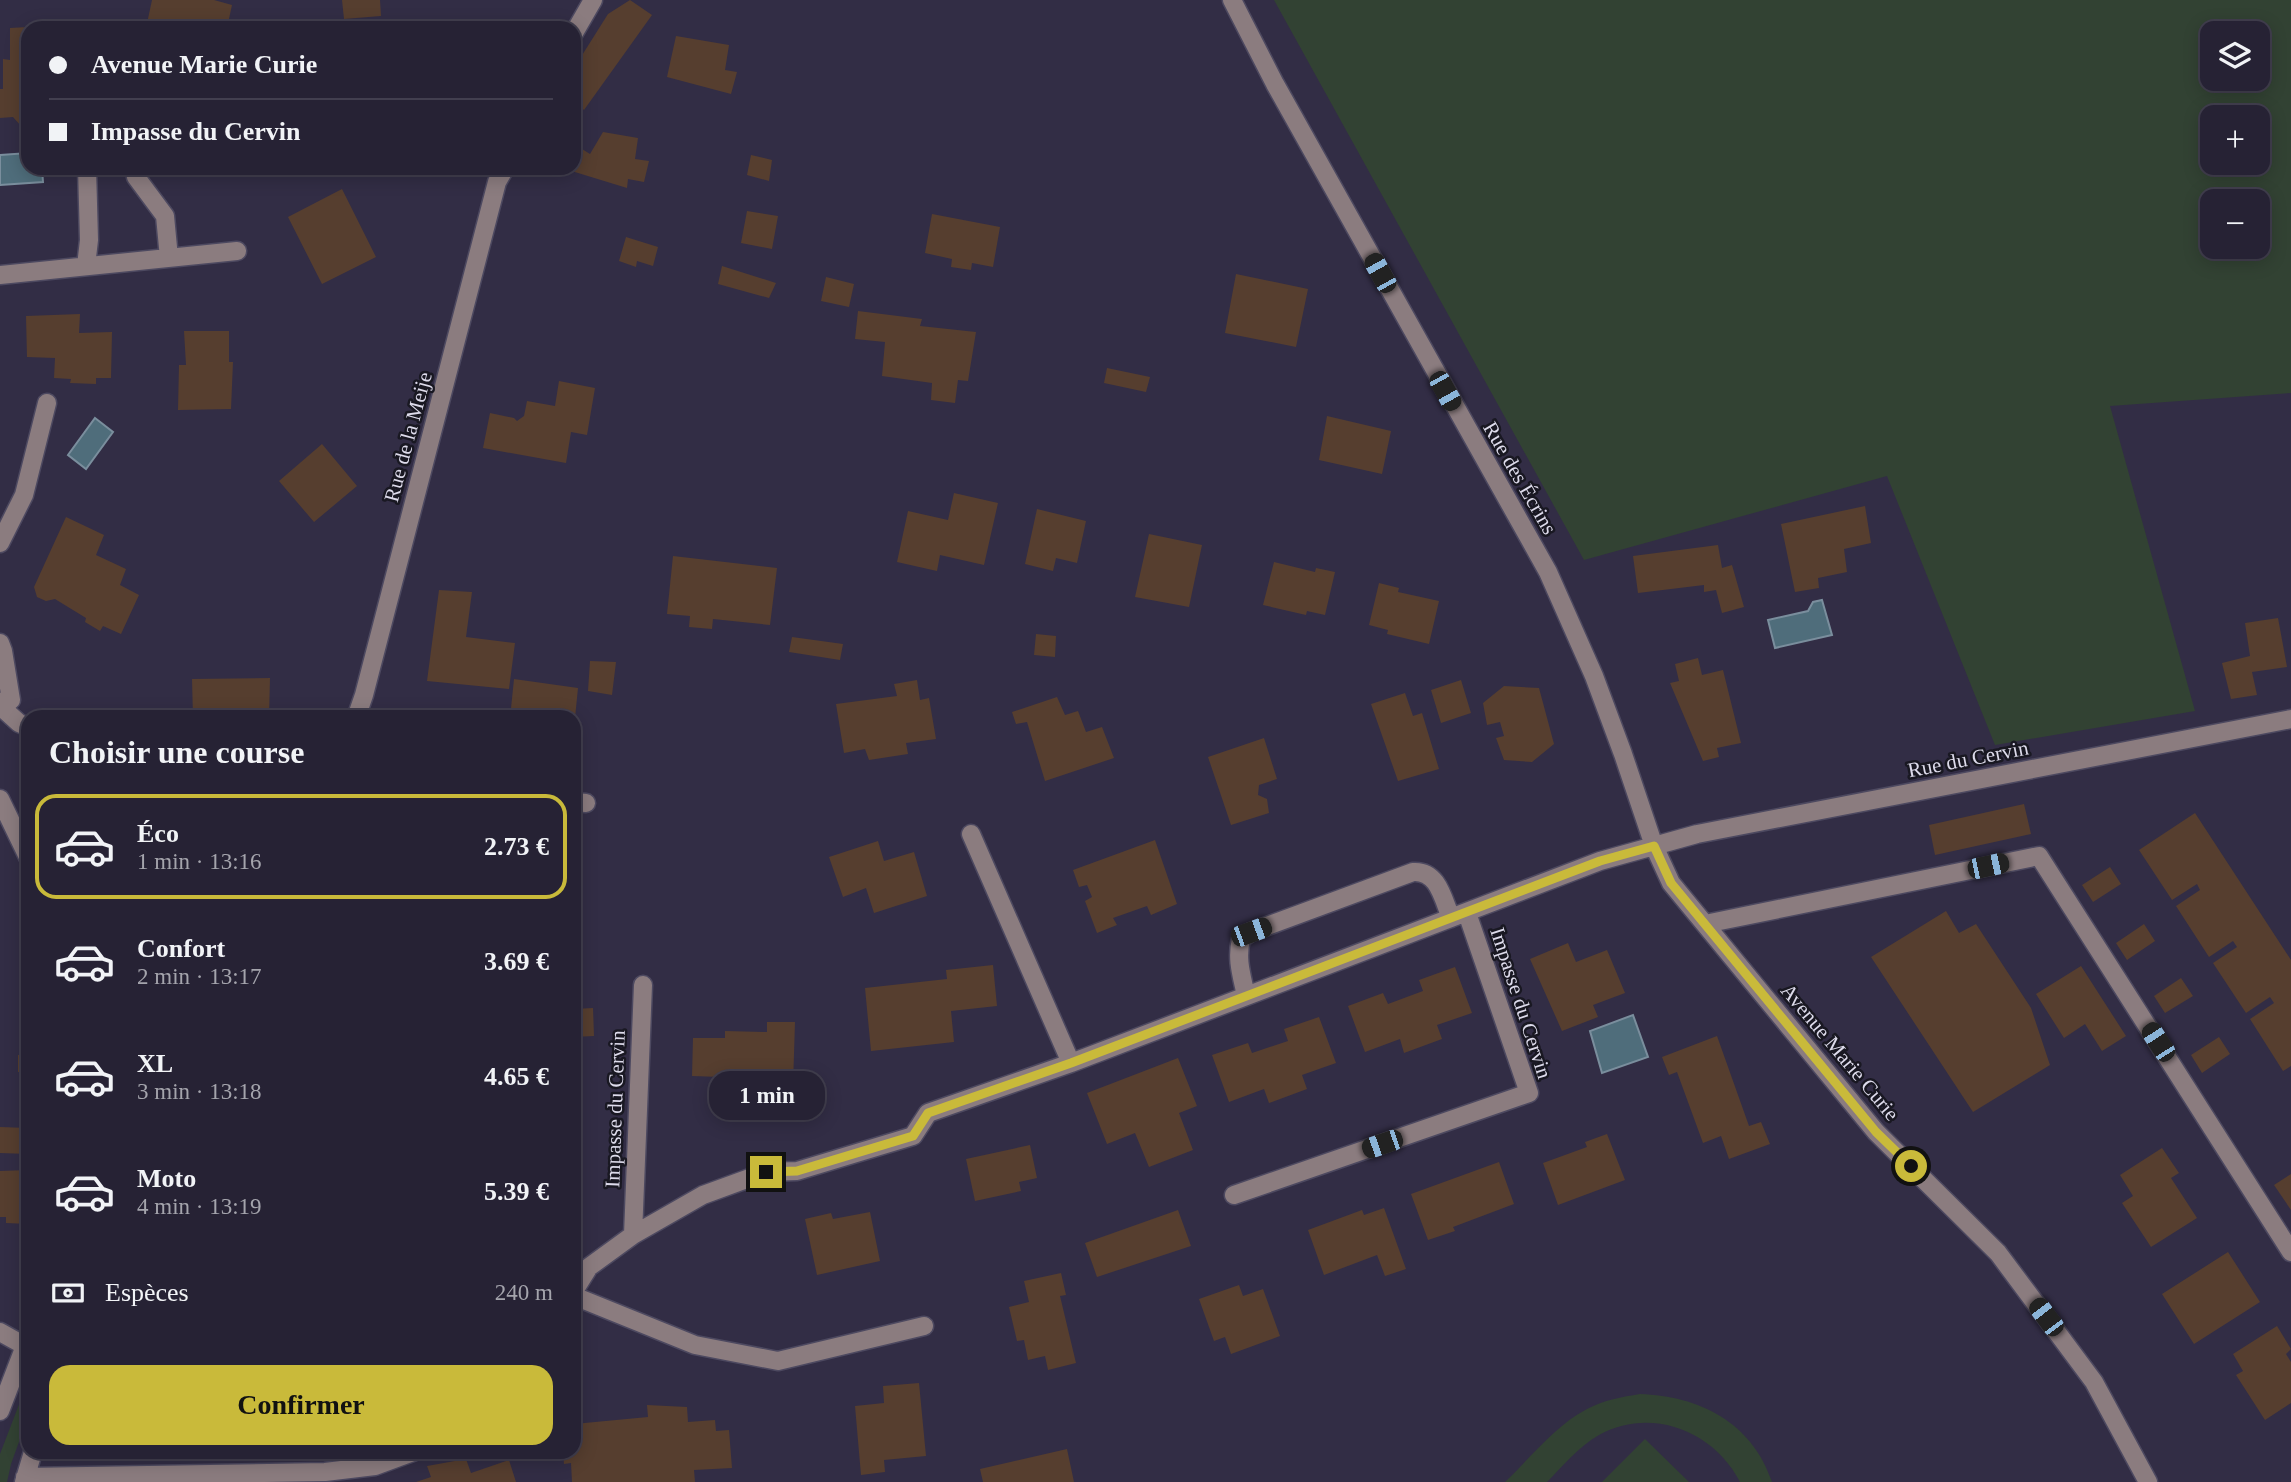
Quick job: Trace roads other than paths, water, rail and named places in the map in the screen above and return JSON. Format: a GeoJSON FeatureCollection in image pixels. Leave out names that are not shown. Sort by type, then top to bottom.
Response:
{"type":"FeatureCollection","features":[{"type":"Feature","properties":{"kind":"street"},"geometry":{"type":"LineString","coordinates":[[581,21],[593,0]]}},
{"type":"Feature","properties":{"kind":"street","name":"Rue des Écrins"},"geometry":{"type":"LineString","coordinates":[[1232,0],[1281,96],[1548,572],[1594,676],[1654,846]]}},
{"type":"Feature","properties":{"kind":"street"},"geometry":{"type":"LineString","coordinates":[[86,266],[89,240],[87,175]]}},
{"type":"Feature","properties":{"kind":"street"},"geometry":{"type":"LineString","coordinates":[[136,175],[165,216],[169,258]]}},
{"type":"Feature","properties":{"kind":"street","name":"Rue de la Meije"},"geometry":{"type":"LineString","coordinates":[[359,710],[501,175]]}},
{"type":"Feature","properties":{"kind":"street"},"geometry":{"type":"LineString","coordinates":[[0,275],[237,251]]}},
{"type":"Feature","properties":{"kind":"street"},"geometry":{"type":"LineString","coordinates":[[0,543],[24,495],[47,403]]}},
{"type":"Feature","properties":{"kind":"street"},"geometry":{"type":"LineString","coordinates":[[0,643],[11,701],[0,704],[21,724]]}},
{"type":"Feature","properties":{"kind":"street","name":"Rue du Cervin"},"geometry":{"type":"LineString","coordinates":[[1654,846],[1697,834],[2291,719]]}},
{"type":"Feature","properties":{"kind":"street"},"geometry":{"type":"LineString","coordinates":[[0,799],[4,817],[21,845]]}},
{"type":"Feature","properties":{"kind":"street"},"geometry":{"type":"LineString","coordinates":[[971,834],[1071,1063]]}},
{"type":"Feature","properties":{"kind":"street","name":"Impasse du Cervin"},"geometry":{"type":"LineString","coordinates":[[581,1267],[703,1195],[766,1172],[797,1171],[913,1136],[928,1113],[1071,1063],[1600,861],[1654,846]]}},
{"type":"Feature","properties":{"kind":"street","name":"Avenue Marie Curie"},"geometry":{"type":"LineString","coordinates":[[1654,846],[1671,883],[1876,1132],[1998,1253],[2094,1382],[2148,1482]]}},
{"type":"Feature","properties":{"kind":"street"},"geometry":{"type":"LineString","coordinates":[[1705,924],[2039,856],[2291,1251]]}},
{"type":"Feature","properties":{"kind":"street"},"geometry":{"type":"LineString","coordinates":[[1246,996],[1238,951],[1241,939],[1251,932],[1413,872],[1423,871],[1431,877],[1459,916]]}},
{"type":"Feature","properties":{"kind":"street","name":"Impasse du Cervin"},"geometry":{"type":"LineString","coordinates":[[1234,1195],[1529,1093],[1459,916]]}},
{"type":"Feature","properties":{"kind":"street","name":"Impasse du Cervin"},"geometry":{"type":"LineString","coordinates":[[633,1235],[643,985]]}},
{"type":"Feature","properties":{"kind":"street","name":"Impasse du Cervin"},"geometry":{"type":"LineString","coordinates":[[581,1297],[695,1345],[778,1361],[924,1326]]}},
{"type":"Feature","properties":{"kind":"street"},"geometry":{"type":"LineString","coordinates":[[0,1332],[21,1340]]}},
{"type":"Feature","properties":{"kind":"street"},"geometry":{"type":"LineString","coordinates":[[0,1411],[21,1355]]}},
{"type":"Feature","properties":{"kind":"street"},"geometry":{"type":"LineString","coordinates":[[31,1459],[25,1480],[325,1472],[375,1466],[394,1459]]}},
{"type":"Feature","properties":{"kind":"water"},"geometry":{"type":"Polygon","coordinates":[[[21,154],[21,175],[42,175],[43,182],[0,185],[0,155],[21,154]]]}},
{"type":"Feature","properties":{"kind":"water"},"geometry":{"type":"Polygon","coordinates":[[[95,418],[113,432],[86,469],[68,455],[95,418]]]}},
{"type":"Feature","properties":{"kind":"water"},"geometry":{"type":"Polygon","coordinates":[[[1822,600],[1832,635],[1775,648],[1768,620],[1808,611],[1813,602],[1822,600]]]}},
{"type":"Feature","properties":{"kind":"water"},"geometry":{"type":"Polygon","coordinates":[[[1633,1015],[1648,1057],[1602,1073],[1590,1031],[1633,1015]]]}}]}
